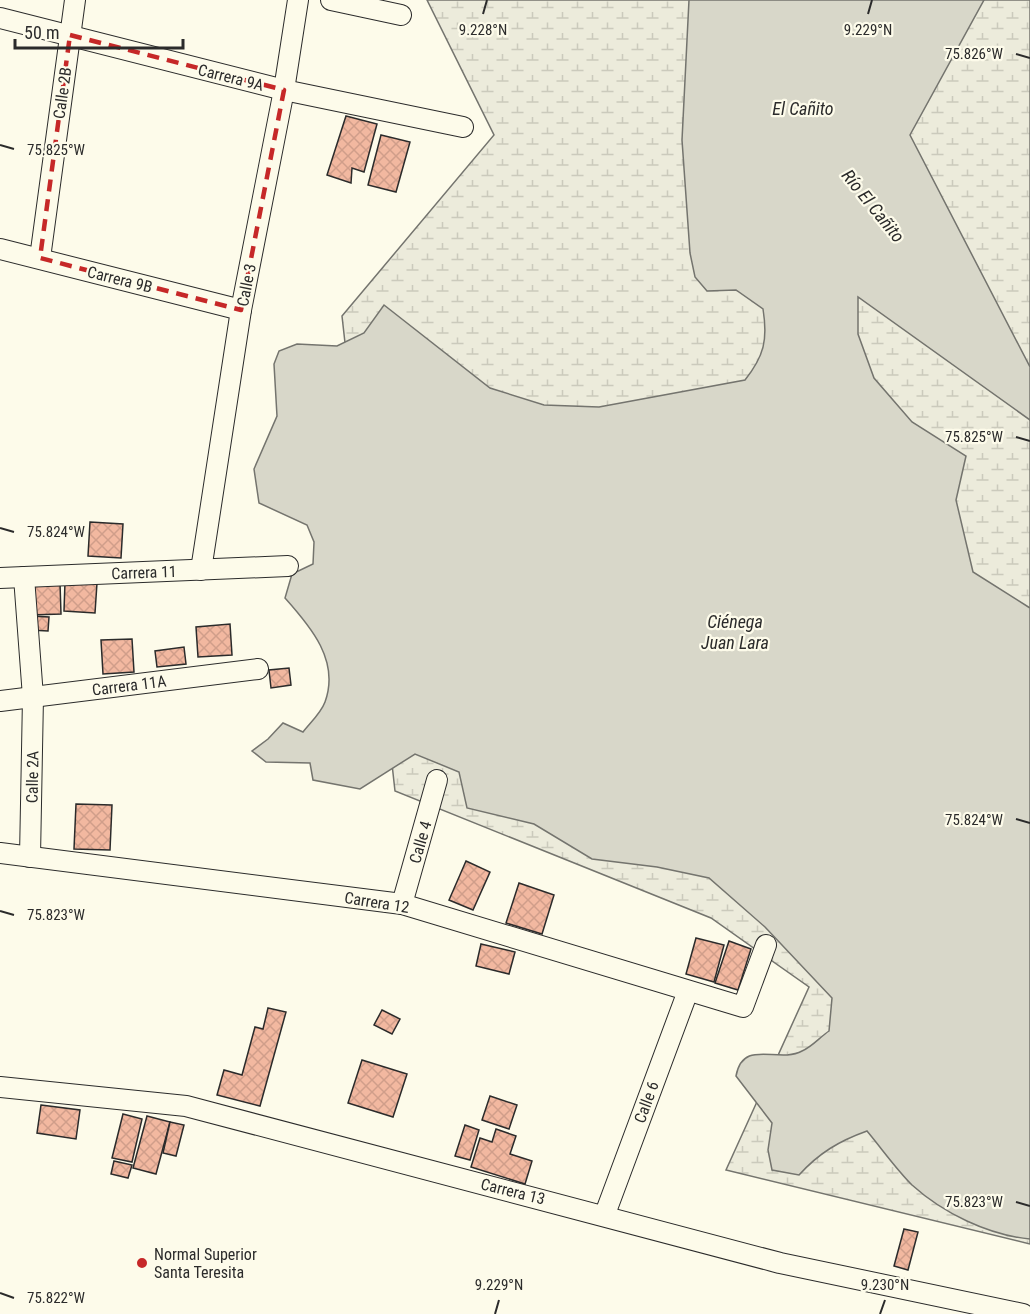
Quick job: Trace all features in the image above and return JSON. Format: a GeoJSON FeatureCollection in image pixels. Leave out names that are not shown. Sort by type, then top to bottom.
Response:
{"type":"FeatureCollection","features":[{"type":"Feature","properties":{"kind":"street","name":"Calle 2B"},"geometry":{"type":"LineString","coordinates":[[40,258],[75,0]]}},
{"type":"Feature","properties":{"kind":"street","name":"Calle 3"},"geometry":{"type":"LineString","coordinates":[[201,570],[240,310],[284,90],[298,0]]}},
{"type":"Feature","properties":{"kind":"street"},"geometry":{"type":"LineString","coordinates":[[331,0],[401,15]]}},
{"type":"Feature","properties":{"kind":"street","name":"Carrera 9A"},"geometry":{"type":"LineString","coordinates":[[0,18],[284,90],[463,128]]}},
{"type":"Feature","properties":{"kind":"street","name":"Carrera 9B"},"geometry":{"type":"LineString","coordinates":[[0,249],[240,310]]}},
{"type":"Feature","properties":{"kind":"street","name":"Carrera 11"},"geometry":{"type":"LineString","coordinates":[[0,578],[288,566]]}},
{"type":"Feature","properties":{"kind":"street","name":"Calle 2A"},"geometry":{"type":"LineString","coordinates":[[24,577],[33,697],[30,857]]}},
{"type":"Feature","properties":{"kind":"street","name":"Carrera 11A"},"geometry":{"type":"LineString","coordinates":[[0,701],[258,669]]}},
{"type":"Feature","properties":{"kind":"street","name":"Calle 4"},"geometry":{"type":"LineString","coordinates":[[402,904],[437,780]]}},
{"type":"Feature","properties":{"kind":"street","name":"Carrera 12"},"geometry":{"type":"LineString","coordinates":[[0,853],[402,904],[743,1007],[766,945]]}},
{"type":"Feature","properties":{"kind":"street","name":"Calle 6"},"geometry":{"type":"LineString","coordinates":[[605,1214],[688,991]]}},
{"type":"Feature","properties":{"kind":"street","name":"Carrera 13"},"geometry":{"type":"LineString","coordinates":[[0,1087],[186,1106],[605,1214],[780,1263],[957,1307],[1023,1314]]}},
{"type":"Feature","properties":{"kind":"highlighted area"},"geometry":{"type":"Polygon","coordinates":[[[70,35],[284,90],[241,310],[40,258],[70,35]]]}},
{"type":"Feature","properties":{"kind":"green space","name":"Ciénega Juan Lara"},"geometry":{"type":"Polygon","coordinates":[[[427,0],[1030,0],[1030,1244],[726,1170],[809,987],[711,918],[395,791],[342,316],[494,135],[427,0]]]}},
{"type":"Feature","properties":{"kind":"water","name":"Ciénega Juan Lara"},"geometry":{"type":"Polygon","coordinates":[[[689,0],[984,0],[910,135],[1030,367],[1030,420],[858,297],[858,334],[874,378],[912,422],[966,456],[956,500],[973,572],[1030,608],[1030,1239],[982,1228],[938,1205],[912,1185],[867,1131],[830,1148],[799,1175],[772,1170],[768,1150],[772,1123],[736,1076],[740,1065],[746,1058],[763,1054],[793,1054],[809,1047],[829,1031],[832,998],[765,927],[709,878],[657,867],[592,859],[534,824],[467,808],[459,772],[415,754],[360,789],[313,780],[310,763],[266,762],[252,751],[268,739],[283,723],[303,732],[323,706],[329,687],[326,659],[320,646],[313,633],[285,598],[292,574],[313,564],[314,542],[307,525],[259,503],[254,469],[277,416],[274,364],[279,351],[297,344],[337,346],[364,333],[384,305],[490,388],[544,405],[599,407],[745,380],[757,363],[765,339],[763,309],[736,290],[707,291],[695,277],[690,253],[682,140],[689,0]]]}},
{"type":"Feature","properties":{"kind":"building"},"geometry":{"type":"Polygon","coordinates":[[[346,116],[377,124],[364,172],[352,168],[351,183],[327,175],[346,116]]]}},
{"type":"Feature","properties":{"kind":"building"},"geometry":{"type":"Polygon","coordinates":[[[381,135],[410,142],[396,192],[368,185],[381,135]]]}},
{"type":"Feature","properties":{"kind":"building"},"geometry":{"type":"Polygon","coordinates":[[[90,522],[123,524],[121,558],[88,556],[90,522]]]}},
{"type":"Feature","properties":{"kind":"building"},"geometry":{"type":"Polygon","coordinates":[[[65,582],[97,583],[95,613],[64,611],[65,582]]]}},
{"type":"Feature","properties":{"kind":"building"},"geometry":{"type":"Polygon","coordinates":[[[60,583],[61,614],[31,615],[30,584],[60,583]]]}},
{"type":"Feature","properties":{"kind":"building"},"geometry":{"type":"Polygon","coordinates":[[[31,616],[49,617],[48,631],[30,630],[31,616]]]}},
{"type":"Feature","properties":{"kind":"building"},"geometry":{"type":"Polygon","coordinates":[[[230,624],[232,655],[198,657],[196,627],[230,624]]]}},
{"type":"Feature","properties":{"kind":"building"},"geometry":{"type":"Polygon","coordinates":[[[132,639],[134,672],[103,674],[101,640],[132,639]]]}},
{"type":"Feature","properties":{"kind":"building"},"geometry":{"type":"Polygon","coordinates":[[[184,647],[186,664],[157,667],[155,651],[184,647]]]}},
{"type":"Feature","properties":{"kind":"building"},"geometry":{"type":"Polygon","coordinates":[[[289,668],[291,685],[271,688],[269,670],[289,668]]]}},
{"type":"Feature","properties":{"kind":"building"},"geometry":{"type":"Polygon","coordinates":[[[76,804],[112,805],[110,850],[74,849],[76,804]]]}},
{"type":"Feature","properties":{"kind":"building"},"geometry":{"type":"Polygon","coordinates":[[[466,861],[490,872],[473,910],[449,900],[466,861]]]}},
{"type":"Feature","properties":{"kind":"building"},"geometry":{"type":"Polygon","coordinates":[[[519,883],[554,895],[542,934],[506,923],[519,883]]]}},
{"type":"Feature","properties":{"kind":"building"},"geometry":{"type":"Polygon","coordinates":[[[696,938],[724,945],[714,982],[686,974],[696,938]]]}},
{"type":"Feature","properties":{"kind":"building"},"geometry":{"type":"Polygon","coordinates":[[[729,941],[751,949],[738,990],[715,983],[729,941]]]}},
{"type":"Feature","properties":{"kind":"building"},"geometry":{"type":"Polygon","coordinates":[[[481,944],[515,952],[509,974],[476,966],[481,944]]]}},
{"type":"Feature","properties":{"kind":"building"},"geometry":{"type":"Polygon","coordinates":[[[268,1008],[286,1012],[260,1106],[217,1095],[224,1070],[242,1075],[255,1027],[263,1029],[268,1008]]]}},
{"type":"Feature","properties":{"kind":"building"},"geometry":{"type":"Polygon","coordinates":[[[382,1010],[400,1019],[392,1034],[374,1025],[382,1010]]]}},
{"type":"Feature","properties":{"kind":"building"},"geometry":{"type":"Polygon","coordinates":[[[362,1060],[407,1074],[393,1117],[348,1103],[362,1060]]]}},
{"type":"Feature","properties":{"kind":"building"},"geometry":{"type":"Polygon","coordinates":[[[490,1096],[517,1105],[509,1129],[482,1120],[490,1096]]]}},
{"type":"Feature","properties":{"kind":"building"},"geometry":{"type":"Polygon","coordinates":[[[41,1105],[80,1110],[76,1139],[37,1133],[41,1105]]]}},
{"type":"Feature","properties":{"kind":"building"},"geometry":{"type":"Polygon","coordinates":[[[123,1114],[142,1119],[132,1162],[112,1158],[123,1114]]]}},
{"type":"Feature","properties":{"kind":"building"},"geometry":{"type":"Polygon","coordinates":[[[147,1116],[170,1122],[156,1174],[133,1168],[147,1116]]]}},
{"type":"Feature","properties":{"kind":"building"},"geometry":{"type":"Polygon","coordinates":[[[170,1122],[184,1125],[176,1156],[163,1153],[170,1122]]]}},
{"type":"Feature","properties":{"kind":"building"},"geometry":{"type":"Polygon","coordinates":[[[465,1125],[479,1130],[470,1160],[455,1156],[465,1125]]]}},
{"type":"Feature","properties":{"kind":"building"},"geometry":{"type":"Polygon","coordinates":[[[496,1129],[516,1136],[510,1154],[532,1161],[525,1184],[471,1167],[480,1138],[492,1142],[496,1129]]]}},
{"type":"Feature","properties":{"kind":"building"},"geometry":{"type":"Polygon","coordinates":[[[114,1161],[132,1165],[128,1178],[111,1174],[114,1161]]]}},
{"type":"Feature","properties":{"kind":"building"},"geometry":{"type":"Polygon","coordinates":[[[904,1229],[918,1232],[908,1270],[894,1266],[904,1229]]]}},
{"type":"Feature","properties":{"kind":"place","name":"Normal Superior Santa Teresita"},"geometry":{"type":"Point","coordinates":[142,1263]}},
{"type":"Feature","properties":{"kind":"water label","name":"El Cañito"},"geometry":{"type":"Point","coordinates":[803,109]}},
{"type":"Feature","properties":{"kind":"water label","name":"Río El Cañito"},"geometry":{"type":"Point","coordinates":[873,206]}}]}
